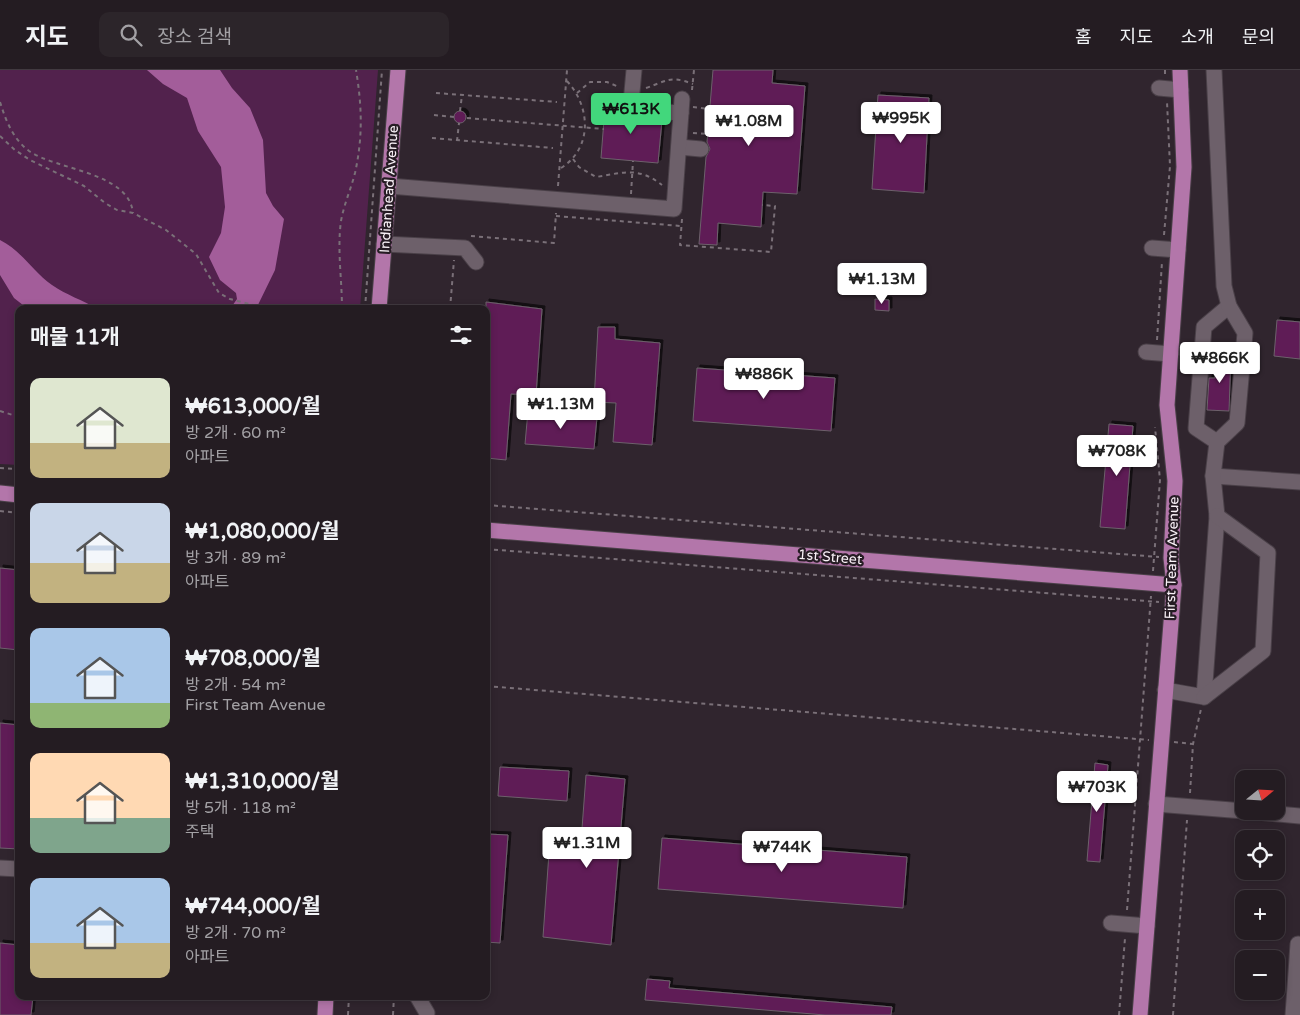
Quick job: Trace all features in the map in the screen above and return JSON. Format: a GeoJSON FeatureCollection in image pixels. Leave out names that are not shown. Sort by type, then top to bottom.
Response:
{"type":"FeatureCollection","features":[{"type":"Feature","properties":{"kind":"main road","name":"Indianhead Avenue"},"geometry":{"type":"LineString","coordinates":[[380,305],[398,70]]}},
{"type":"Feature","properties":{"kind":"main road","name":"First Team Avenue"},"geometry":{"type":"LineString","coordinates":[[1140,1015],[1174,585],[1171,558],[1174,481],[1168,405],[1158,353],[1164,249],[1184,167],[1169,89],[1180,70]]}},
{"type":"Feature","properties":{"kind":"main road"},"geometry":{"type":"LineString","coordinates":[[0,493],[15,494]]}},
{"type":"Feature","properties":{"kind":"main road","name":"1st Street"},"geometry":{"type":"LineString","coordinates":[[490,530],[1174,585]]}},
{"type":"Feature","properties":{"kind":"main road"},"geometry":{"type":"LineString","coordinates":[[325,1015],[326,1000]]}},
{"type":"Feature","properties":{"kind":"lane"},"geometry":{"type":"LineString","coordinates":[[631,103],[634,70]]}},
{"type":"Feature","properties":{"kind":"lane"},"geometry":{"type":"LineString","coordinates":[[1204,697],[1217,516],[1213,476],[1217,442],[1237,423],[1244,333],[1229,306],[1224,286],[1214,70]]}},
{"type":"Feature","properties":{"kind":"lane"},"geometry":{"type":"LineString","coordinates":[[389,186],[674,209],[679,147],[687,101]]}},
{"type":"Feature","properties":{"kind":"lane"},"geometry":{"type":"LineString","coordinates":[[666,112],[687,101]]}},
{"type":"Feature","properties":{"kind":"lane"},"geometry":{"type":"LineString","coordinates":[[679,147],[701,149]]}},
{"type":"Feature","properties":{"kind":"lane"},"geometry":{"type":"LineString","coordinates":[[384,244],[465,248],[476,262]]}},
{"type":"Feature","properties":{"kind":"lane"},"geometry":{"type":"LineString","coordinates":[[1217,442],[1196,428],[1204,326],[1229,306]]}},
{"type":"Feature","properties":{"kind":"lane"},"geometry":{"type":"LineString","coordinates":[[1213,476],[1300,482]]}},
{"type":"Feature","properties":{"kind":"lane"},"geometry":{"type":"LineString","coordinates":[[1165,690],[1204,697],[1263,651],[1268,553],[1217,516]]}},
{"type":"Feature","properties":{"kind":"lane"},"geometry":{"type":"LineString","coordinates":[[1156,804],[1235,810]]}},
{"type":"Feature","properties":{"kind":"lane"},"geometry":{"type":"LineString","coordinates":[[1285,815],[1300,816]]}},
{"type":"Feature","properties":{"kind":"lane"},"geometry":{"type":"LineString","coordinates":[[0,868],[15,869]]}},
{"type":"Feature","properties":{"kind":"lane"},"geometry":{"type":"LineString","coordinates":[[1111,923],[1147,926]]}},
{"type":"Feature","properties":{"kind":"lane"},"geometry":{"type":"LineString","coordinates":[[1293,1015],[1298,944]]}},
{"type":"Feature","properties":{"kind":"lane"},"geometry":{"type":"LineString","coordinates":[[419,1000],[427,1013]]}},
{"type":"Feature","properties":{"kind":"path"},"geometry":{"type":"LineString","coordinates":[[342,305],[339,242],[342,219],[355,174],[361,140],[362,112],[356,70]]}},
{"type":"Feature","properties":{"kind":"path"},"geometry":{"type":"LineString","coordinates":[[364,305],[382,70]]}},
{"type":"Feature","properties":{"kind":"path"},"geometry":{"type":"LineString","coordinates":[[694,70],[687,101],[691,107],[710,109]]}},
{"type":"Feature","properties":{"kind":"path"},"geometry":{"type":"LineString","coordinates":[[1158,353],[1170,166],[1169,89],[1165,70]]}},
{"type":"Feature","properties":{"kind":"path"},"geometry":{"type":"LineString","coordinates":[[560,169],[573,158],[582,144],[586,128],[582,103],[574,88],[566,80]]}},
{"type":"Feature","properties":{"kind":"path"},"geometry":{"type":"LineString","coordinates":[[436,93],[556,102]]}},
{"type":"Feature","properties":{"kind":"path"},"geometry":{"type":"LineString","coordinates":[[460,111],[462,95]]}},
{"type":"Feature","properties":{"kind":"path"},"geometry":{"type":"LineString","coordinates":[[0,102],[6,121],[15,138],[29,151],[46,160],[85,170],[115,186],[130,200],[133,213]]}},
{"type":"Feature","properties":{"kind":"path"},"geometry":{"type":"LineString","coordinates":[[434,115],[454,117]]}},
{"type":"Feature","properties":{"kind":"path"},"geometry":{"type":"LineString","coordinates":[[467,118],[604,130]]}},
{"type":"Feature","properties":{"kind":"path"},"geometry":{"type":"LineString","coordinates":[[458,140],[459,123]]}},
{"type":"Feature","properties":{"kind":"path"},"geometry":{"type":"LineString","coordinates":[[0,136],[15,150],[30,160],[84,186],[117,210],[133,213],[166,230],[196,254],[219,293],[230,299],[256,305]]}},
{"type":"Feature","properties":{"kind":"path"},"geometry":{"type":"LineString","coordinates":[[432,138],[553,148]]}},
{"type":"Feature","properties":{"kind":"path"},"geometry":{"type":"LineString","coordinates":[[573,158],[579,167],[596,177],[620,171],[648,176],[675,195]]}},
{"type":"Feature","properties":{"kind":"path"},"geometry":{"type":"LineString","coordinates":[[630,206],[633,161]]}},
{"type":"Feature","properties":{"kind":"path"},"geometry":{"type":"LineString","coordinates":[[682,216],[680,245],[771,252],[775,206],[762,205]]}},
{"type":"Feature","properties":{"kind":"path"},"geometry":{"type":"LineString","coordinates":[[556,216],[682,226]]}},
{"type":"Feature","properties":{"kind":"path"},"geometry":{"type":"LineString","coordinates":[[450,305],[455,248]]}},
{"type":"Feature","properties":{"kind":"path"},"geometry":{"type":"LineString","coordinates":[[0,411],[15,416]]}},
{"type":"Feature","properties":{"kind":"path"},"geometry":{"type":"LineString","coordinates":[[1119,1015],[1160,480],[1155,424]]}},
{"type":"Feature","properties":{"kind":"path"},"geometry":{"type":"LineString","coordinates":[[0,468],[15,469]]}},
{"type":"Feature","properties":{"kind":"path"},"geometry":{"type":"LineString","coordinates":[[490,505],[1171,558]]}},
{"type":"Feature","properties":{"kind":"path"},"geometry":{"type":"LineString","coordinates":[[0,511],[15,512]]}},
{"type":"Feature","properties":{"kind":"path"},"geometry":{"type":"LineString","coordinates":[[490,549],[1172,603]]}},
{"type":"Feature","properties":{"kind":"path"},"geometry":{"type":"LineString","coordinates":[[490,686],[1140,739]]}},
{"type":"Feature","properties":{"kind":"path"},"geometry":{"type":"LineString","coordinates":[[1173,1015],[1193,744],[1204,697]]}},
{"type":"Feature","properties":{"kind":"path"},"geometry":{"type":"LineString","coordinates":[[348,1015],[349,1000]]}},
{"type":"Feature","properties":{"kind":"path"},"geometry":{"type":"LineString","coordinates":[[393,1015],[394,1000]]}},
{"type":"Feature","properties":{"kind":"shaded area"},"geometry":{"type":"Polygon","coordinates":[[[0,70],[378,70],[360,305],[15,305],[15,465],[0,464],[0,70]]]}},
{"type":"Feature","properties":{"kind":"shaded area"},"geometry":{"type":"Polygon","coordinates":[[[147,70],[220,70],[232,88],[250,108],[263,140],[266,193],[273,206],[284,219],[275,270],[258,305],[233,305],[237,299],[236,293],[220,280],[209,257],[221,233],[225,207],[221,167],[198,131],[187,98],[163,84],[147,70]]]}},
{"type":"Feature","properties":{"kind":"shaded area"},"geometry":{"type":"Polygon","coordinates":[[[0,240],[21,255],[52,285],[90,305],[23,305],[14,298],[0,275],[0,240]]]}},
{"type":"Feature","properties":{"kind":"building"},"geometry":{"type":"Polygon","coordinates":[[[713,70],[773,70],[772,83],[805,86],[797,194],[763,192],[761,227],[718,223],[717,245],[699,244],[706,157],[710,149],[707,142],[713,70]]]}},
{"type":"Feature","properties":{"kind":"building"},"geometry":{"type":"Polygon","coordinates":[[[878,95],[929,98],[924,193],[872,189],[878,95]]]}},
{"type":"Feature","properties":{"kind":"building"},"geometry":{"type":"Polygon","coordinates":[[[605,107],[624,108],[631,112],[637,110],[657,111],[662,120],[658,163],[601,158],[605,107]]]}},
{"type":"Feature","properties":{"kind":"building"},"geometry":{"type":"Polygon","coordinates":[[[458,111],[462,111],[466,117],[462,123],[458,123],[454,119],[454,115],[458,111]]]}},
{"type":"Feature","properties":{"kind":"building"},"geometry":{"type":"Polygon","coordinates":[[[875,299],[889,300],[889,311],[875,310],[875,299]]]}},
{"type":"Feature","properties":{"kind":"building"},"geometry":{"type":"Polygon","coordinates":[[[486,302],[542,309],[536,395],[511,394],[506,460],[490,458],[490,305],[486,305],[486,302]]]}},
{"type":"Feature","properties":{"kind":"building"},"geometry":{"type":"Polygon","coordinates":[[[1277,320],[1300,322],[1300,359],[1274,356],[1277,320]]]}},
{"type":"Feature","properties":{"kind":"building"},"geometry":{"type":"Polygon","coordinates":[[[598,327],[615,327],[615,339],[660,343],[652,445],[613,442],[616,403],[594,402],[598,327]]]}},
{"type":"Feature","properties":{"kind":"building"},"geometry":{"type":"Polygon","coordinates":[[[1216,352],[1231,353],[1229,411],[1207,410],[1209,378],[1215,378],[1216,352]]]}},
{"type":"Feature","properties":{"kind":"building"},"geometry":{"type":"Polygon","coordinates":[[[697,368],[835,378],[831,431],[693,421],[697,368]]]}},
{"type":"Feature","properties":{"kind":"building"},"geometry":{"type":"Polygon","coordinates":[[[528,411],[597,417],[594,449],[525,444],[528,411]]]}},
{"type":"Feature","properties":{"kind":"building"},"geometry":{"type":"Polygon","coordinates":[[[1109,424],[1133,426],[1125,529],[1100,527],[1109,424]]]}},
{"type":"Feature","properties":{"kind":"building"},"geometry":{"type":"Polygon","coordinates":[[[0,568],[15,570],[15,650],[0,648],[0,568]]]}},
{"type":"Feature","properties":{"kind":"building"},"geometry":{"type":"Polygon","coordinates":[[[0,723],[15,725],[15,849],[0,848],[0,723]]]}},
{"type":"Feature","properties":{"kind":"building"},"geometry":{"type":"Polygon","coordinates":[[[1095,763],[1108,765],[1100,862],[1087,861],[1095,763]]]}},
{"type":"Feature","properties":{"kind":"building"},"geometry":{"type":"Polygon","coordinates":[[[500,767],[569,771],[567,801],[498,796],[500,767]]]}},
{"type":"Feature","properties":{"kind":"building"},"geometry":{"type":"Polygon","coordinates":[[[586,775],[625,779],[611,945],[543,937],[550,839],[581,842],[586,775]]]}},
{"type":"Feature","properties":{"kind":"building"},"geometry":{"type":"Polygon","coordinates":[[[490,834],[508,835],[500,943],[490,942],[490,834]]]}},
{"type":"Feature","properties":{"kind":"building"},"geometry":{"type":"Polygon","coordinates":[[[662,838],[907,857],[903,908],[658,889],[662,838]]]}},
{"type":"Feature","properties":{"kind":"building"},"geometry":{"type":"Polygon","coordinates":[[[0,943],[15,945],[15,1000],[33,1000],[31,1015],[0,1015],[0,943]]]}},
{"type":"Feature","properties":{"kind":"building"},"geometry":{"type":"Polygon","coordinates":[[[647,979],[670,981],[669,988],[892,1007],[891,1015],[825,1015],[645,1000],[647,979]]]}}]}
